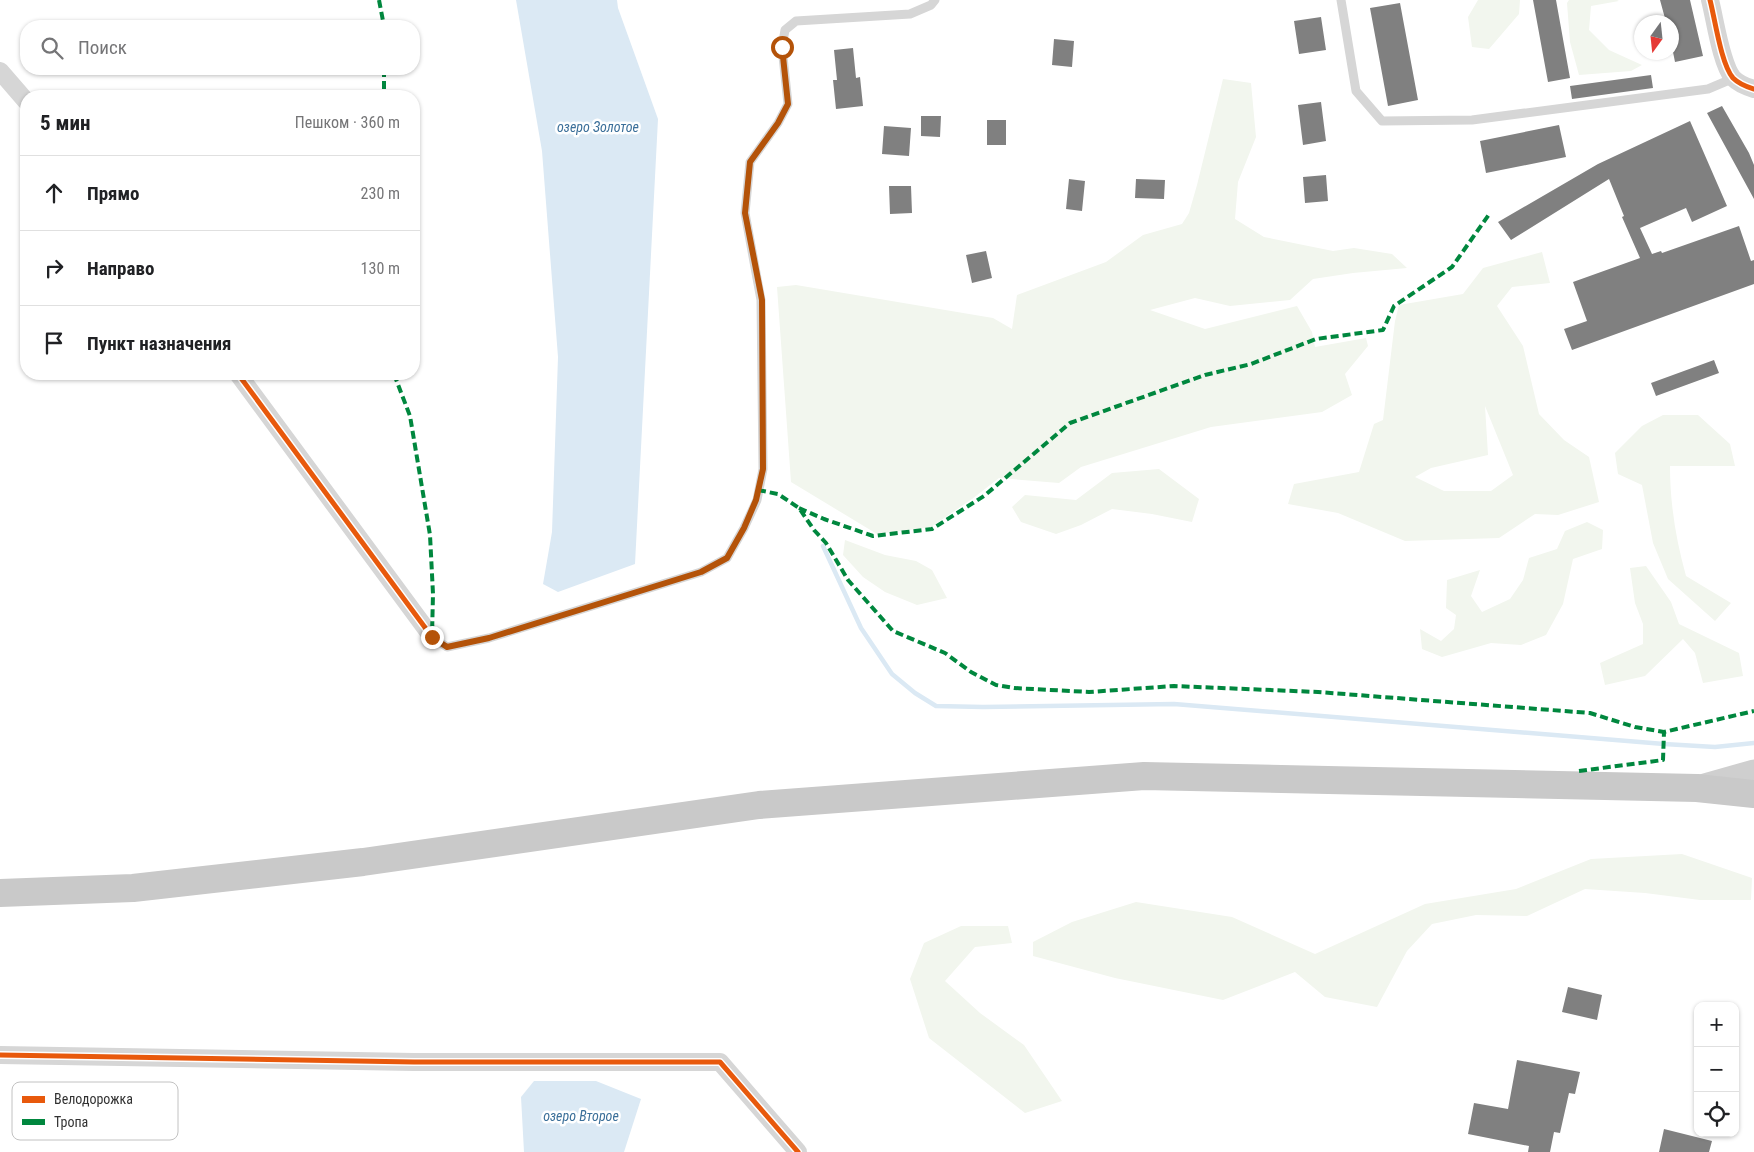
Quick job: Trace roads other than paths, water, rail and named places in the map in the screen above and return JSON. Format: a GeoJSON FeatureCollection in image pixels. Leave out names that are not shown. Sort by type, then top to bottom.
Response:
{"type":"FeatureCollection","features":[{"type":"Feature","properties":{"kind":"main road"},"geometry":{"type":"LineString","coordinates":[[1697,788],[1754,772]]}},
{"type":"Feature","properties":{"kind":"main road"},"geometry":{"type":"LineString","coordinates":[[0,893],[133,888],[363,862],[759,805],[1144,776],[1697,788],[1754,794]]}},
{"type":"Feature","properties":{"kind":"street"},"geometry":{"type":"LineString","coordinates":[[1710,0],[1725,62],[1734,78],[1747,87],[1754,89]]}},
{"type":"Feature","properties":{"kind":"street"},"geometry":{"type":"LineString","coordinates":[[0,70],[20,94]]}},
{"type":"Feature","properties":{"kind":"street"},"geometry":{"type":"LineString","coordinates":[[242,380],[432,637]]}},
{"type":"Feature","properties":{"kind":"street"},"geometry":{"type":"LineString","coordinates":[[0,1055],[414,1062],[720,1062],[798,1152]]}},
{"type":"Feature","properties":{"kind":"lane"},"geometry":{"type":"LineString","coordinates":[[432,637],[447,647],[489,638],[701,572],[727,558],[744,528],[756,500],[763,469],[762,300],[745,213],[750,162],[778,123],[788,104],[782,47],[785,30],[796,21],[910,14],[931,5],[935,0]]}},
{"type":"Feature","properties":{"kind":"lane"},"geometry":{"type":"LineString","coordinates":[[1341,0],[1356,91],[1382,121],[1472,120],[1708,89],[1734,78]]}},
{"type":"Feature","properties":{"kind":"water","name":"озеро Золотое"},"geometry":{"type":"Polygon","coordinates":[[[516,0],[617,0],[618,8],[658,119],[635,564],[558,592],[543,584],[552,532],[558,357],[542,151],[516,0]]]}},
{"type":"Feature","properties":{"kind":"water","name":"озеро Второе"},"geometry":{"type":"Polygon","coordinates":[[[534,1081],[596,1081],[641,1099],[624,1152],[524,1152],[521,1097],[534,1081]]]}},
{"type":"Feature","properties":{"kind":"waterway"},"geometry":{"type":"LineString","coordinates":[[823,546],[861,628],[892,674],[915,693],[936,706],[1174,704],[1664,744],[1715,747],[1754,743]]}}]}
